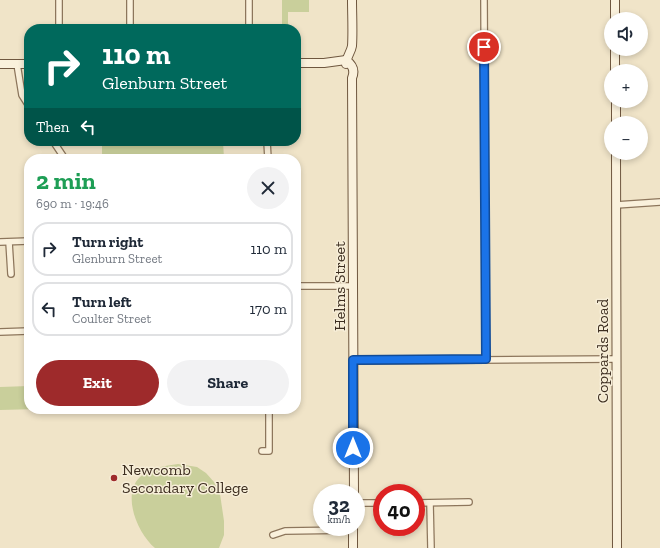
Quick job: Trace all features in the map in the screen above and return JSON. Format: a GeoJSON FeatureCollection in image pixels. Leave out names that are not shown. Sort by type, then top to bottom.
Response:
{"type":"FeatureCollection","features":[{"type":"Feature","properties":{"kind":"street"},"geometry":{"type":"LineString","coordinates":[[59,0],[59,24]]}},
{"type":"Feature","properties":{"kind":"street"},"geometry":{"type":"LineString","coordinates":[[130,0],[130,24]]}},
{"type":"Feature","properties":{"kind":"street"},"geometry":{"type":"LineString","coordinates":[[249,0],[249,24]]}},
{"type":"Feature","properties":{"kind":"street"},"geometry":{"type":"LineString","coordinates":[[301,63],[348,63],[352,46],[352,0]]}},
{"type":"Feature","properties":{"kind":"street"},"geometry":{"type":"LineString","coordinates":[[484,0],[486,359]]}},
{"type":"Feature","properties":{"kind":"street"},"geometry":{"type":"LineString","coordinates":[[615,0],[615,12]]}},
{"type":"Feature","properties":{"kind":"street","name":"Helms Street"},"geometry":{"type":"LineString","coordinates":[[348,63],[352,78],[354,484]]}},
{"type":"Feature","properties":{"kind":"street"},"geometry":{"type":"LineString","coordinates":[[0,64],[24,64]]}},
{"type":"Feature","properties":{"kind":"street"},"geometry":{"type":"LineString","coordinates":[[17,64],[22,95],[24,98]]}},
{"type":"Feature","properties":{"kind":"street","name":"Coppards Road"},"geometry":{"type":"LineString","coordinates":[[616,160],[617,548]]}},
{"type":"Feature","properties":{"kind":"street"},"geometry":{"type":"LineString","coordinates":[[616,203],[640,201],[660,202]]}},
{"type":"Feature","properties":{"kind":"street"},"geometry":{"type":"LineString","coordinates":[[0,242],[24,241]]}},
{"type":"Feature","properties":{"kind":"street"},"geometry":{"type":"LineString","coordinates":[[9,242],[11,274]]}},
{"type":"Feature","properties":{"kind":"street"},"geometry":{"type":"LineString","coordinates":[[301,286],[353,286]]}},
{"type":"Feature","properties":{"kind":"street"},"geometry":{"type":"LineString","coordinates":[[0,332],[24,331]]}},
{"type":"Feature","properties":{"kind":"street"},"geometry":{"type":"LineString","coordinates":[[353,360],[616,359]]}},
{"type":"Feature","properties":{"kind":"street"},"geometry":{"type":"LineString","coordinates":[[262,451],[271,452],[269,414]]}},
{"type":"Feature","properties":{"kind":"street"},"geometry":{"type":"LineString","coordinates":[[425,503],[469,502]]}},
{"type":"Feature","properties":{"kind":"street"},"geometry":{"type":"LineString","coordinates":[[430,503],[431,548]]}},
{"type":"Feature","properties":{"kind":"street"},"geometry":{"type":"LineString","coordinates":[[273,535],[287,531],[313,530]]}},
{"type":"Feature","properties":{"kind":"street"},"geometry":{"type":"LineString","coordinates":[[353,536],[353,548]]}},
{"type":"Feature","properties":{"kind":"green space"},"geometry":{"type":"Polygon","coordinates":[[[282,0],[309,0],[309,12],[288,12],[288,24],[282,24],[282,0]]]}},
{"type":"Feature","properties":{"kind":"green space"},"geometry":{"type":"Polygon","coordinates":[[[102,146],[223,146],[224,154],[102,154],[102,146]]]}},
{"type":"Feature","properties":{"kind":"green space"},"geometry":{"type":"Polygon","coordinates":[[[24,386],[24,409],[0,410],[0,387],[24,386]]]}},
{"type":"Feature","properties":{"kind":"green space"},"geometry":{"type":"Polygon","coordinates":[[[178,464],[197,467],[206,473],[214,482],[220,494],[224,521],[224,535],[219,548],[155,548],[143,534],[138,524],[132,504],[134,485],[140,477],[148,471],[178,464]]]}},
{"type":"Feature","properties":{"kind":"place","name":"Newcomb Secondary College"},"geometry":{"type":"Point","coordinates":[114,478]}},
{"type":"Feature","properties":{"kind":"route"},"geometry":{"type":"LineString","coordinates":[[353,448],[353,360],[486,359],[484,47]]}}]}
